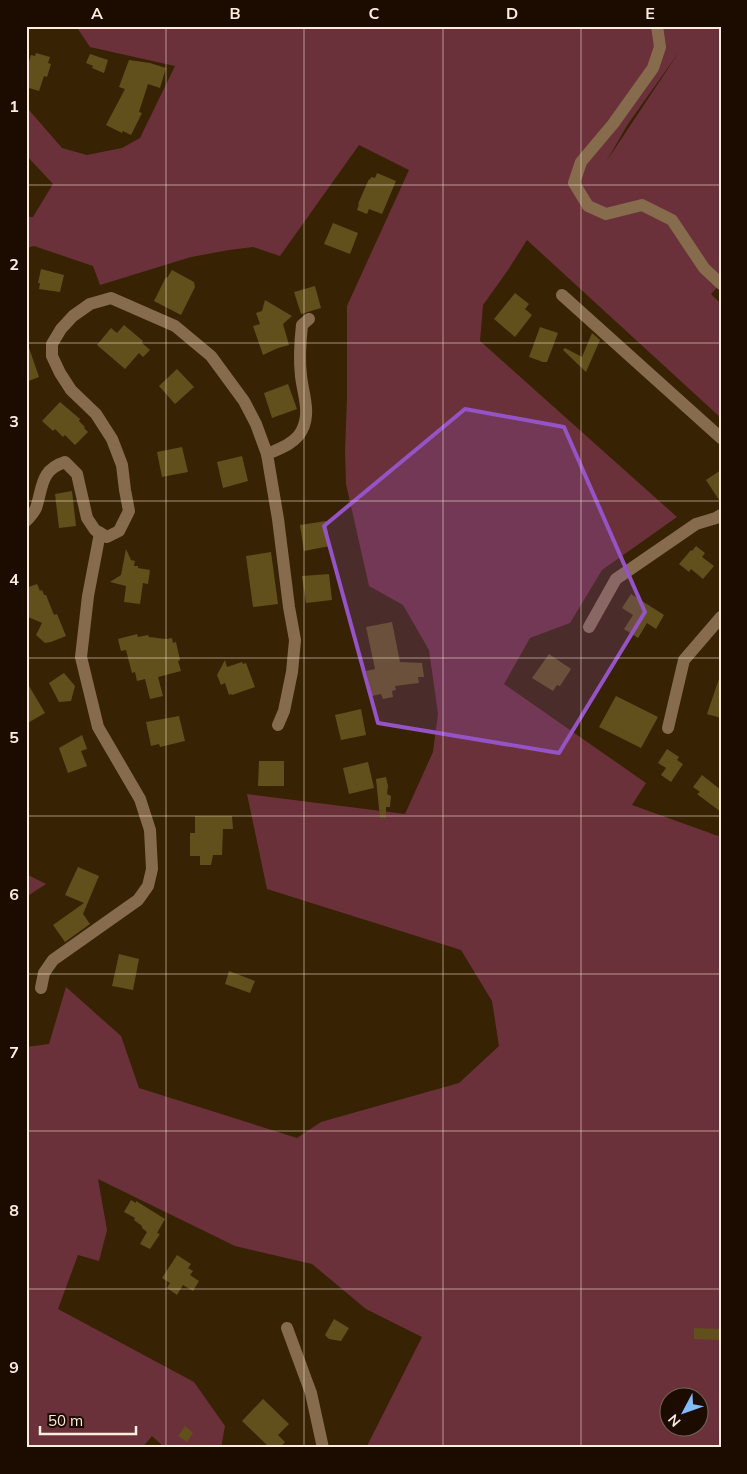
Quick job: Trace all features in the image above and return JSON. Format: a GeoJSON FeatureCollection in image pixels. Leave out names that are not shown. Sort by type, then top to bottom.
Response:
{"type":"FeatureCollection","features":[{"type":"Feature","properties":{"kind":"street"},"geometry":{"type":"LineString","coordinates":[[657,26],[660,47],[653,68],[613,124],[581,162],[574,183],[588,206],[606,214],[642,205],[672,220],[704,268],[721,284]]}},
{"type":"Feature","properties":{"kind":"street"},"geometry":{"type":"LineString","coordinates":[[562,295],[721,438]]}},
{"type":"Feature","properties":{"kind":"street"},"geometry":{"type":"LineString","coordinates":[[26,521],[35,509],[45,476],[57,465],[65,462],[77,474],[87,518],[95,530],[107,537],[119,531],[129,512],[122,465],[112,439],[96,414],[71,390],[52,356],[52,344],[73,316],[90,304],[111,298],[175,326],[198,344],[211,356],[244,400],[256,424],[267,454],[278,518],[289,607],[296,640],[284,711],[278,726]]}},
{"type":"Feature","properties":{"kind":"street"},"geometry":{"type":"LineString","coordinates":[[267,454],[287,446],[302,431],[307,412],[301,377],[299,347],[302,325],[309,319]]}},
{"type":"Feature","properties":{"kind":"street"},"geometry":{"type":"LineString","coordinates":[[589,627],[616,579],[696,524],[721,515]]}},
{"type":"Feature","properties":{"kind":"street"},"geometry":{"type":"LineString","coordinates":[[41,988],[44,973],[53,960],[138,900],[148,886],[152,868],[150,830],[140,799],[98,727],[81,657],[88,596],[100,533]]}},
{"type":"Feature","properties":{"kind":"street"},"geometry":{"type":"LineString","coordinates":[[668,728],[684,660],[721,617]]}},
{"type":"Feature","properties":{"kind":"street"},"geometry":{"type":"LineString","coordinates":[[287,1328],[312,1392],[324,1448]]}},
{"type":"Feature","properties":{"kind":"highlighted area"},"geometry":{"type":"Polygon","coordinates":[[[465,409],[564,427],[645,612],[559,753],[378,723],[324,526],[465,409]]]}},
{"type":"Feature","properties":{"kind":"shaded area"},"geometry":{"type":"Polygon","coordinates":[[[76,26],[243,26],[247,28],[249,26],[721,26],[721,283],[711,294],[721,304],[721,418],[527,240],[483,305],[480,341],[677,517],[602,570],[570,623],[530,638],[504,684],[646,783],[632,805],[721,837],[721,1448],[366,1448],[422,1337],[366,1309],[312,1264],[235,1246],[98,1179],[107,1230],[99,1261],[78,1255],[58,1309],[194,1382],[225,1426],[221,1448],[165,1448],[152,1436],[142,1448],[26,1448],[26,1047],[49,1044],[66,987],[121,1036],[139,1088],[297,1138],[321,1122],[459,1083],[499,1046],[492,1001],[461,950],[267,889],[247,794],[405,814],[433,752],[438,714],[429,650],[403,605],[369,586],[346,484],[347,306],[409,170],[359,145],[280,256],[253,247],[229,250],[191,257],[100,285],[93,266],[34,246],[26,248],[26,217],[33,217],[53,184],[26,155],[26,115],[29,110],[62,148],[87,155],[122,148],[140,138],[175,66],[90,47],[76,26]],[[679,52],[628,124],[606,162],[679,52]]]}},
{"type":"Feature","properties":{"kind":"shaded area"},"geometry":{"type":"Polygon","coordinates":[[[26,874],[46,884],[26,897],[26,874]]]}},
{"type":"Feature","properties":{"kind":"building"},"geometry":{"type":"Polygon","coordinates":[[[36,53],[50,57],[48,63],[51,64],[47,77],[44,76],[39,91],[26,87],[26,71],[31,55],[35,56],[36,53]]]}},
{"type":"Feature","properties":{"kind":"building"},"geometry":{"type":"Polygon","coordinates":[[[90,54],[108,60],[104,73],[86,63],[90,54]]]}},
{"type":"Feature","properties":{"kind":"building"},"geometry":{"type":"Polygon","coordinates":[[[129,60],[150,63],[166,68],[160,88],[148,84],[139,112],[142,113],[131,135],[106,125],[125,89],[119,87],[129,60]]]}},
{"type":"Feature","properties":{"kind":"building"},"geometry":{"type":"Polygon","coordinates":[[[377,173],[396,181],[382,214],[369,209],[367,214],[357,210],[358,204],[369,179],[371,177],[375,178],[377,173]]]}},
{"type":"Feature","properties":{"kind":"building"},"geometry":{"type":"Polygon","coordinates":[[[333,223],[358,233],[350,254],[324,244],[333,223]]]}},
{"type":"Feature","properties":{"kind":"building"},"geometry":{"type":"Polygon","coordinates":[[[41,269],[64,275],[60,292],[39,289],[40,283],[38,283],[41,269]]]}},
{"type":"Feature","properties":{"kind":"building"},"geometry":{"type":"Polygon","coordinates":[[[172,270],[194,282],[195,287],[181,315],[154,301],[166,277],[172,270]]]}},
{"type":"Feature","properties":{"kind":"building"},"geometry":{"type":"Polygon","coordinates":[[[315,286],[321,308],[301,314],[294,292],[315,286]]]}},
{"type":"Feature","properties":{"kind":"building"},"geometry":{"type":"Polygon","coordinates":[[[515,293],[529,304],[525,309],[532,315],[515,337],[494,319],[515,293]]]}},
{"type":"Feature","properties":{"kind":"building"},"geometry":{"type":"Polygon","coordinates":[[[265,300],[292,316],[283,324],[289,345],[263,355],[253,326],[260,324],[256,313],[262,311],[265,300]]]}},
{"type":"Feature","properties":{"kind":"building"},"geometry":{"type":"Polygon","coordinates":[[[124,325],[143,341],[142,343],[150,350],[143,357],[139,353],[125,369],[97,345],[111,328],[117,333],[124,325]]]}},
{"type":"Feature","properties":{"kind":"building"},"geometry":{"type":"Polygon","coordinates":[[[540,327],[558,333],[547,362],[529,357],[540,327]]]}},
{"type":"Feature","properties":{"kind":"building"},"geometry":{"type":"Polygon","coordinates":[[[592,333],[600,340],[586,372],[563,350],[565,348],[582,357],[592,333]]]}},
{"type":"Feature","properties":{"kind":"building"},"geometry":{"type":"Polygon","coordinates":[[[26,345],[28,345],[39,377],[26,382],[26,345]]]}},
{"type":"Feature","properties":{"kind":"building"},"geometry":{"type":"Polygon","coordinates":[[[177,369],[194,387],[175,404],[159,386],[177,369]]]}},
{"type":"Feature","properties":{"kind":"building"},"geometry":{"type":"Polygon","coordinates":[[[288,384],[297,409],[272,418],[264,393],[288,384]]]}},
{"type":"Feature","properties":{"kind":"building"},"geometry":{"type":"Polygon","coordinates":[[[60,402],[80,419],[79,421],[88,432],[75,445],[65,435],[63,437],[55,429],[53,431],[42,421],[60,402]]]}},
{"type":"Feature","properties":{"kind":"building"},"geometry":{"type":"Polygon","coordinates":[[[182,447],[188,472],[162,477],[157,452],[182,447]]]}},
{"type":"Feature","properties":{"kind":"building"},"geometry":{"type":"Polygon","coordinates":[[[242,456],[248,481],[223,488],[217,462],[242,456]]]}},
{"type":"Feature","properties":{"kind":"building"},"geometry":{"type":"Polygon","coordinates":[[[721,470],[721,503],[706,480],[721,470]]]}},
{"type":"Feature","properties":{"kind":"building"},"geometry":{"type":"Polygon","coordinates":[[[72,491],[76,526],[59,528],[55,494],[72,491]]]}},
{"type":"Feature","properties":{"kind":"building"},"geometry":{"type":"Polygon","coordinates":[[[326,521],[330,546],[304,551],[300,525],[326,521]]]}},
{"type":"Feature","properties":{"kind":"building"},"geometry":{"type":"Polygon","coordinates":[[[696,546],[705,553],[702,557],[714,566],[703,579],[691,569],[689,572],[679,564],[696,546]]]}},
{"type":"Feature","properties":{"kind":"building"},"geometry":{"type":"Polygon","coordinates":[[[126,549],[131,560],[135,561],[134,566],[150,570],[148,584],[143,583],[140,604],[124,602],[126,586],[110,582],[121,575],[126,549]]]}},
{"type":"Feature","properties":{"kind":"building"},"geometry":{"type":"Polygon","coordinates":[[[271,552],[278,604],[253,607],[246,556],[271,552]]]}},
{"type":"Feature","properties":{"kind":"building"},"geometry":{"type":"Polygon","coordinates":[[[329,574],[332,600],[306,603],[302,576],[329,574]]]}},
{"type":"Feature","properties":{"kind":"building"},"geometry":{"type":"Polygon","coordinates":[[[37,584],[40,591],[42,590],[44,595],[46,595],[54,615],[57,614],[66,636],[51,642],[45,643],[36,635],[42,623],[26,616],[26,588],[37,584]]]}},
{"type":"Feature","properties":{"kind":"building"},"geometry":{"type":"Polygon","coordinates":[[[631,594],[664,615],[656,629],[647,623],[638,638],[624,629],[633,615],[622,608],[631,594]]]}},
{"type":"Feature","properties":{"kind":"building"},"geometry":{"type":"Polygon","coordinates":[[[392,622],[400,662],[422,663],[424,677],[418,677],[419,683],[395,686],[396,690],[392,691],[393,697],[383,699],[381,694],[372,696],[366,671],[375,669],[366,627],[392,622]]]}},
{"type":"Feature","properties":{"kind":"building"},"geometry":{"type":"Polygon","coordinates":[[[137,634],[138,637],[148,635],[149,637],[172,638],[173,643],[176,642],[181,671],[158,677],[163,696],[150,699],[145,679],[137,681],[135,672],[132,673],[126,650],[121,651],[118,639],[137,634]]]}},
{"type":"Feature","properties":{"kind":"building"},"geometry":{"type":"Polygon","coordinates":[[[549,654],[571,669],[560,686],[557,685],[553,691],[532,678],[549,654]]]}},
{"type":"Feature","properties":{"kind":"building"},"geometry":{"type":"Polygon","coordinates":[[[225,660],[227,667],[242,662],[243,664],[246,663],[255,687],[229,695],[225,683],[221,685],[217,675],[225,660]]]}},
{"type":"Feature","properties":{"kind":"building"},"geometry":{"type":"Polygon","coordinates":[[[64,673],[75,686],[71,701],[59,702],[49,683],[64,673]]]}},
{"type":"Feature","properties":{"kind":"building"},"geometry":{"type":"Polygon","coordinates":[[[719,679],[721,679],[721,718],[707,714],[719,679]]]}},
{"type":"Feature","properties":{"kind":"building"},"geometry":{"type":"Polygon","coordinates":[[[26,681],[45,713],[26,724],[26,681]]]}},
{"type":"Feature","properties":{"kind":"building"},"geometry":{"type":"Polygon","coordinates":[[[616,696],[658,717],[641,748],[599,727],[616,696]]]}},
{"type":"Feature","properties":{"kind":"building"},"geometry":{"type":"Polygon","coordinates":[[[361,709],[366,735],[341,740],[335,715],[361,709]]]}},
{"type":"Feature","properties":{"kind":"building"},"geometry":{"type":"Polygon","coordinates":[[[179,716],[185,741],[160,747],[159,744],[151,746],[146,722],[179,716]]]}},
{"type":"Feature","properties":{"kind":"building"},"geometry":{"type":"Polygon","coordinates":[[[82,735],[87,749],[81,751],[87,766],[68,773],[59,748],[82,735]]]}},
{"type":"Feature","properties":{"kind":"building"},"geometry":{"type":"Polygon","coordinates":[[[667,749],[679,757],[677,760],[683,764],[671,782],[661,775],[666,768],[658,763],[667,749]]]}},
{"type":"Feature","properties":{"kind":"building"},"geometry":{"type":"Polygon","coordinates":[[[259,761],[284,761],[284,786],[258,786],[259,761]]]}},
{"type":"Feature","properties":{"kind":"building"},"geometry":{"type":"Polygon","coordinates":[[[368,762],[374,788],[349,794],[343,768],[368,762]]]}},
{"type":"Feature","properties":{"kind":"building"},"geometry":{"type":"Polygon","coordinates":[[[702,775],[721,790],[721,812],[697,794],[700,792],[693,787],[702,775]]]}},
{"type":"Feature","properties":{"kind":"building"},"geometry":{"type":"Polygon","coordinates":[[[386,777],[387,794],[391,796],[390,807],[386,807],[386,818],[380,818],[376,779],[386,777]]]}},
{"type":"Feature","properties":{"kind":"building"},"geometry":{"type":"Polygon","coordinates":[[[195,816],[232,816],[233,829],[223,829],[222,855],[213,855],[211,865],[200,865],[200,856],[190,856],[190,833],[195,833],[195,816]]]}},
{"type":"Feature","properties":{"kind":"building"},"geometry":{"type":"Polygon","coordinates":[[[78,867],[99,876],[83,914],[90,924],[65,942],[53,925],[84,903],[65,895],[78,867]]]}},
{"type":"Feature","properties":{"kind":"building"},"geometry":{"type":"Polygon","coordinates":[[[119,954],[139,959],[133,990],[112,986],[119,954]]]}},
{"type":"Feature","properties":{"kind":"building"},"geometry":{"type":"Polygon","coordinates":[[[229,971],[255,981],[250,993],[225,984],[229,971]]]}},
{"type":"Feature","properties":{"kind":"building"},"geometry":{"type":"Polygon","coordinates":[[[131,1200],[136,1203],[136,1201],[165,1219],[157,1233],[160,1234],[150,1249],[140,1244],[147,1232],[134,1220],[135,1218],[124,1212],[131,1200]]]}},
{"type":"Feature","properties":{"kind":"building"},"geometry":{"type":"Polygon","coordinates":[[[177,1255],[191,1264],[188,1268],[193,1271],[190,1275],[199,1281],[193,1291],[183,1285],[177,1295],[167,1288],[170,1283],[162,1278],[177,1255]]]}},
{"type":"Feature","properties":{"kind":"building"},"geometry":{"type":"Polygon","coordinates":[[[334,1319],[349,1328],[341,1341],[329,1339],[325,1335],[334,1319]]]}},
{"type":"Feature","properties":{"kind":"building"},"geometry":{"type":"Polygon","coordinates":[[[694,1328],[721,1329],[721,1340],[694,1339],[694,1328]]]}},
{"type":"Feature","properties":{"kind":"building"},"geometry":{"type":"Polygon","coordinates":[[[263,1399],[289,1424],[278,1435],[285,1442],[280,1448],[270,1448],[242,1421],[263,1399]]]}},
{"type":"Feature","properties":{"kind":"building"},"geometry":{"type":"Polygon","coordinates":[[[185,1426],[193,1433],[187,1442],[178,1436],[185,1426]]]}}]}
